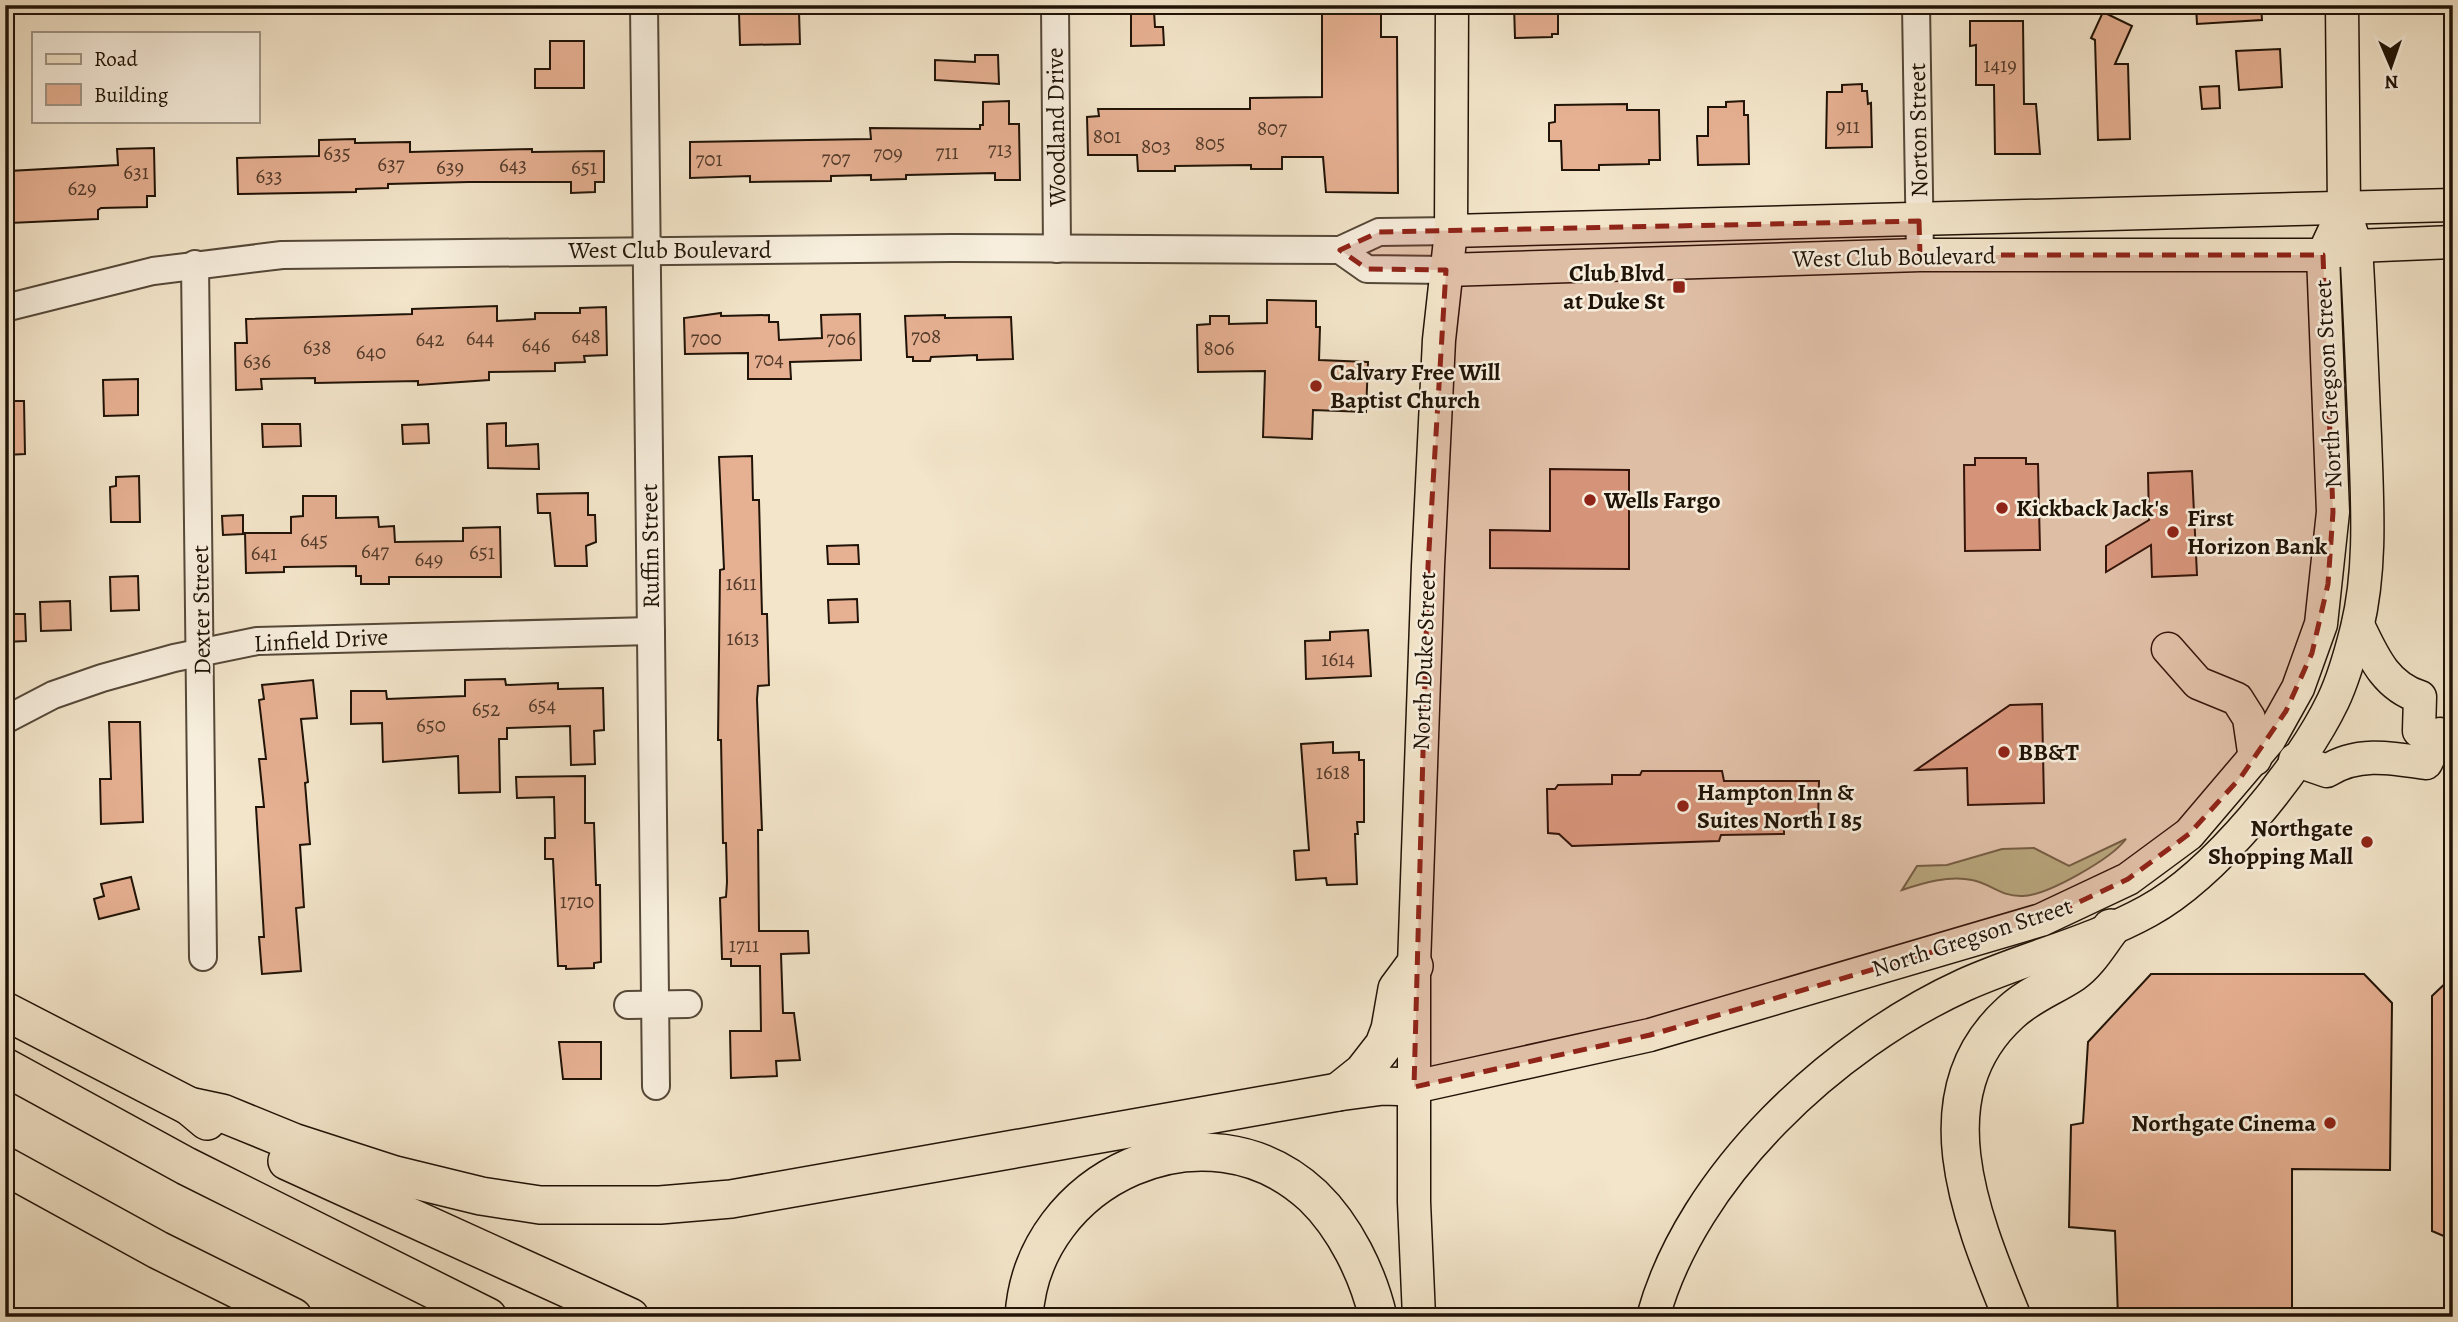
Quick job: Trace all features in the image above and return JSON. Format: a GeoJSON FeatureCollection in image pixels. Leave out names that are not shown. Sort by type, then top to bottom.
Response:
{"type":"FeatureCollection","features":[{"type":"Feature","properties":{"kind":"highway"},"geometry":{"type":"LineString","coordinates":[[2012,1317],[1982,1242],[1962,1163],[1961,1100],[1970,1069],[1993,1029],[2035,992],[2075,972],[2111,928]]}},
{"type":"Feature","properties":{"kind":"highway"},"geometry":{"type":"LineString","coordinates":[[1338,1092],[1363,1072],[1384,1045],[1391,1029],[1397,989],[1415,965]]}},
{"type":"Feature","properties":{"kind":"highway"},"geometry":{"type":"LineString","coordinates":[[5,1011],[189,1105],[215,1127],[630,1317]]}},
{"type":"Feature","properties":{"kind":"highway"},"geometry":{"type":"LineString","coordinates":[[5,1067],[186,1166],[488,1317]]}},
{"type":"Feature","properties":{"kind":"highway"},"geometry":{"type":"LineString","coordinates":[[189,1105],[222,1113],[293,1142],[395,1175],[481,1196],[540,1205],[648,1205],[731,1199],[1338,1092],[1383,1086],[1414,1087]]}},
{"type":"Feature","properties":{"kind":"highway"},"geometry":{"type":"LineString","coordinates":[[1024,1317],[1033,1268],[1053,1229],[1068,1211],[1116,1174],[1149,1158],[1185,1154],[1221,1155],[1250,1161],[1290,1179],[1312,1195],[1332,1217],[1354,1253],[1378,1317]]}},
{"type":"Feature","properties":{"kind":"highway"},"geometry":{"type":"LineString","coordinates":[[5,1166],[158,1250],[293,1317]]}},
{"type":"Feature","properties":{"kind":"highway"},"geometry":{"type":"LineString","coordinates":[[158,1250],[239,1317]]}},
{"type":"Feature","properties":{"kind":"main road","name":"North Duke Street"},"geometry":{"type":"LineString","coordinates":[[1419,1317],[1414,1087],[1415,965],[1428,566],[1439,340],[1451,231],[1452,5]]}},
{"type":"Feature","properties":{"kind":"main road","name":"North Gregson Street"},"geometry":{"type":"LineString","coordinates":[[1653,1317],[1669,1267],[1720,1185],[1770,1126],[1832,1068],[1880,1032],[1963,986],[2111,928],[2148,911],[2183,888],[2249,824],[2295,761],[2332,702],[2358,625],[2368,512],[2356,246],[2344,209],[2342,5]]}},
{"type":"Feature","properties":{"kind":"main road","name":"West Club Boulevard"},"geometry":{"type":"LineString","coordinates":[[1451,231],[1780,221],[1919,221],[2453,205]]}},
{"type":"Feature","properties":{"kind":"main road","name":"North Gregson Street"},"geometry":{"type":"LineString","coordinates":[[1414,1087],[1650,1035],[2041,920],[2128,879],[2189,834],[2255,759],[2286,711],[2312,653],[2328,584],[2333,512],[2323,255],[2344,209]]}},
{"type":"Feature","properties":{"kind":"main road","name":"West Club Boulevard"},"geometry":{"type":"LineString","coordinates":[[1446,270],[1920,256],[2323,255],[2356,246],[2453,242]]}},
{"type":"Feature","properties":{"kind":"main road"},"geometry":{"type":"LineString","coordinates":[[2295,761],[2327,771],[2349,760],[2371,758],[2426,763],[2429,733],[2420,697],[2405,692],[2382,672],[2358,625]]}},
{"type":"Feature","properties":{"kind":"main road"},"geometry":{"type":"LineString","coordinates":[[2168,649],[2199,683],[2237,699],[2249,718],[2255,759]]}},
{"type":"Feature","properties":{"kind":"street","name":"Ruffin Street"},"geometry":{"type":"LineString","coordinates":[[645,5],[656,1086]]}},
{"type":"Feature","properties":{"kind":"street","name":"Woodland Drive"},"geometry":{"type":"LineString","coordinates":[[1055,5],[1057,249]]}},
{"type":"Feature","properties":{"kind":"street","name":"Norton Street"},"geometry":{"type":"LineString","coordinates":[[1916,5],[1920,256]]}},
{"type":"Feature","properties":{"kind":"street","name":"West Club Boulevard"},"geometry":{"type":"LineString","coordinates":[[5,308],[48,295],[195,264],[282,255],[647,250],[1340,250],[1379,232],[1451,231]]}},
{"type":"Feature","properties":{"kind":"street","name":"West Club Boulevard"},"geometry":{"type":"LineString","coordinates":[[1340,250],[1367,269],[1446,270]]}},
{"type":"Feature","properties":{"kind":"street","name":"Dexter Street"},"geometry":{"type":"LineString","coordinates":[[195,264],[203,957]]}},
{"type":"Feature","properties":{"kind":"street","name":"Linfield Drive"},"geometry":{"type":"LineString","coordinates":[[5,720],[53,695],[102,678],[201,652],[257,641],[651,631]]}},
{"type":"Feature","properties":{"kind":"street"},"geometry":{"type":"LineString","coordinates":[[628,1005],[688,1004]]}},
{"type":"Feature","properties":{"kind":"highlighted area"},"geometry":{"type":"Polygon","coordinates":[[[1919,221],[1920,255],[2323,255],[2333,512],[2328,584],[2312,653],[2286,711],[2241,777],[2189,834],[2128,879],[2041,920],[1650,1035],[1414,1087],[1428,566],[1446,270],[1367,269],[1340,250],[1379,232],[1919,221]]]}},
{"type":"Feature","properties":{"kind":"green space"},"geometry":{"type":"Polygon","coordinates":[[[2126,839],[2093,866],[2063,883],[2034,894],[2015,896],[1978,882],[1954,878],[1902,890],[1917,866],[1947,865],[2002,849],[2034,848],[2069,866],[2126,839]]]}},
{"type":"Feature","properties":{"kind":"building"},"geometry":{"type":"Polygon","coordinates":[[[758,5],[786,5],[786,12],[799,12],[800,44],[740,45],[739,13],[758,13],[758,5]]]}},
{"type":"Feature","properties":{"kind":"building"},"geometry":{"type":"Polygon","coordinates":[[[1322,5],[1381,5],[1381,37],[1397,37],[1398,193],[1326,192],[1323,157],[1282,157],[1282,169],[1251,169],[1251,165],[1175,166],[1175,171],[1138,171],[1137,155],[1088,155],[1087,117],[1099,116],[1098,109],[1250,109],[1250,98],[1322,97],[1322,5]]]}},
{"type":"Feature","properties":{"kind":"building"},"geometry":{"type":"Polygon","coordinates":[[[1514,5],[1558,5],[1558,34],[1552,34],[1552,37],[1515,38],[1514,5]]]}},
{"type":"Feature","properties":{"kind":"building"},"geometry":{"type":"Polygon","coordinates":[[[2196,5],[2261,5],[2262,20],[2197,24],[2196,5]]]}},
{"type":"Feature","properties":{"kind":"building"},"geometry":{"type":"Polygon","coordinates":[[[1154,11],[1155,27],[1163,27],[1164,45],[1131,46],[1131,12],[1154,11]]]}},
{"type":"Feature","properties":{"kind":"building"},"geometry":{"type":"Polygon","coordinates":[[[2103,12],[2132,26],[2115,64],[2128,64],[2130,139],[2098,140],[2095,40],[2091,38],[2103,12]]]}},
{"type":"Feature","properties":{"kind":"building"},"geometry":{"type":"Polygon","coordinates":[[[1970,21],[2023,21],[2024,104],[2036,104],[2040,154],[1995,154],[1994,85],[1976,85],[1976,45],[1970,46],[1970,21]]]}},
{"type":"Feature","properties":{"kind":"building"},"geometry":{"type":"Polygon","coordinates":[[[550,41],[584,41],[584,88],[535,88],[535,69],[550,69],[550,41]]]}},
{"type":"Feature","properties":{"kind":"building"},"geometry":{"type":"Polygon","coordinates":[[[2280,49],[2282,87],[2239,90],[2236,51],[2280,49]]]}},
{"type":"Feature","properties":{"kind":"building"},"geometry":{"type":"Polygon","coordinates":[[[975,55],[998,55],[999,84],[935,80],[935,60],[975,62],[975,55]]]}},
{"type":"Feature","properties":{"kind":"building"},"geometry":{"type":"Polygon","coordinates":[[[1862,84],[1862,91],[1867,91],[1868,104],[1871,103],[1872,147],[1826,148],[1827,92],[1842,92],[1842,85],[1862,84]]]}},
{"type":"Feature","properties":{"kind":"building"},"geometry":{"type":"Polygon","coordinates":[[[2219,86],[2220,108],[2202,109],[2200,87],[2219,86]]]}},
{"type":"Feature","properties":{"kind":"building"},"geometry":{"type":"Polygon","coordinates":[[[1009,101],[1009,124],[1019,124],[1020,180],[995,180],[995,173],[906,175],[906,179],[871,180],[871,175],[831,176],[831,181],[750,182],[750,176],[690,178],[690,142],[871,139],[870,128],[980,129],[980,125],[983,125],[983,102],[1009,101]]]}},
{"type":"Feature","properties":{"kind":"building"},"geometry":{"type":"Polygon","coordinates":[[[1744,101],[1744,115],[1748,115],[1749,164],[1698,165],[1697,136],[1708,136],[1708,107],[1726,107],[1726,102],[1744,101]]]}},
{"type":"Feature","properties":{"kind":"building"},"geometry":{"type":"Polygon","coordinates":[[[1627,104],[1627,110],[1659,110],[1660,160],[1649,160],[1649,164],[1599,165],[1599,170],[1562,170],[1561,141],[1549,141],[1549,123],[1555,122],[1555,105],[1627,104]]]}},
{"type":"Feature","properties":{"kind":"building"},"geometry":{"type":"Polygon","coordinates":[[[355,139],[355,143],[410,142],[410,152],[532,149],[532,152],[604,151],[604,182],[595,182],[595,192],[571,193],[571,182],[469,182],[388,184],[388,188],[356,189],[356,192],[238,194],[237,158],[319,156],[319,140],[355,139]]]}},
{"type":"Feature","properties":{"kind":"building"},"geometry":{"type":"Polygon","coordinates":[[[154,148],[155,196],[147,196],[147,207],[101,208],[98,210],[98,219],[10,223],[9,171],[118,165],[117,149],[154,148]]]}},
{"type":"Feature","properties":{"kind":"building","name":"Calvary Free Will Baptist Church"},"geometry":{"type":"Polygon","coordinates":[[[1267,300],[1316,301],[1316,327],[1320,327],[1319,360],[1368,362],[1366,412],[1313,410],[1312,439],[1263,437],[1265,371],[1198,372],[1197,325],[1210,324],[1210,316],[1229,316],[1229,324],[1267,323],[1267,300]]]}},
{"type":"Feature","properties":{"kind":"building"},"geometry":{"type":"Polygon","coordinates":[[[497,306],[497,321],[535,319],[535,313],[580,313],[580,308],[606,307],[607,355],[584,356],[585,362],[555,363],[555,371],[489,372],[489,380],[418,385],[418,381],[315,383],[315,378],[261,379],[262,389],[236,390],[235,343],[247,343],[246,319],[412,314],[412,309],[497,306]]]}},
{"type":"Feature","properties":{"kind":"building"},"geometry":{"type":"Polygon","coordinates":[[[721,313],[721,316],[769,315],[769,322],[778,322],[779,340],[822,338],[821,315],[860,314],[861,360],[790,362],[791,379],[748,379],[748,353],[685,354],[684,318],[721,313]]]}},
{"type":"Feature","properties":{"kind":"building"},"geometry":{"type":"Polygon","coordinates":[[[945,315],[945,318],[1011,317],[1013,359],[977,360],[977,355],[931,357],[930,361],[913,361],[913,357],[907,357],[905,316],[945,315]]]}},
{"type":"Feature","properties":{"kind":"building"},"geometry":{"type":"Polygon","coordinates":[[[138,379],[138,415],[104,416],[103,380],[138,379]]]}},
{"type":"Feature","properties":{"kind":"building"},"geometry":{"type":"Polygon","coordinates":[[[5,401],[24,401],[25,454],[6,455],[5,401]]]}},
{"type":"Feature","properties":{"kind":"building"},"geometry":{"type":"Polygon","coordinates":[[[506,423],[506,446],[538,444],[539,469],[488,468],[487,424],[506,423]]]}},
{"type":"Feature","properties":{"kind":"building"},"geometry":{"type":"Polygon","coordinates":[[[262,424],[300,424],[301,446],[263,447],[262,424]]]}},
{"type":"Feature","properties":{"kind":"building"},"geometry":{"type":"Polygon","coordinates":[[[428,424],[429,443],[403,444],[402,425],[428,424]]]}},
{"type":"Feature","properties":{"kind":"building"},"geometry":{"type":"Polygon","coordinates":[[[752,456],[753,500],[759,500],[762,614],[767,614],[769,685],[758,686],[757,699],[762,830],[758,830],[759,931],[808,931],[809,953],[781,954],[783,1013],[794,1013],[800,1060],[776,1061],[777,1076],[731,1078],[730,1031],[761,1031],[760,966],[731,966],[731,959],[722,959],[720,898],[726,897],[727,882],[726,843],[723,843],[721,740],[718,740],[720,570],[724,569],[719,457],[752,456]]]}},
{"type":"Feature","properties":{"kind":"building","name":"Kickback Jack's"},"geometry":{"type":"Polygon","coordinates":[[[1975,458],[2026,458],[2026,464],[2038,464],[2040,550],[1965,551],[1964,465],[1975,465],[1975,458]]]}},
{"type":"Feature","properties":{"kind":"building","name":"Wells Fargo"},"geometry":{"type":"Polygon","coordinates":[[[1550,469],[1629,470],[1629,569],[1490,568],[1490,530],[1550,531],[1550,469]]]}},
{"type":"Feature","properties":{"kind":"building","name":"First Horizon Bank"},"geometry":{"type":"Polygon","coordinates":[[[2192,471],[2197,575],[2152,577],[2151,545],[2106,572],[2106,546],[2149,520],[2148,473],[2192,471]]]}},
{"type":"Feature","properties":{"kind":"building"},"geometry":{"type":"Polygon","coordinates":[[[139,476],[140,522],[111,522],[110,487],[116,486],[116,477],[139,476]]]}},
{"type":"Feature","properties":{"kind":"building"},"geometry":{"type":"Polygon","coordinates":[[[588,493],[588,515],[595,515],[596,542],[586,546],[587,566],[555,566],[550,513],[538,513],[537,494],[588,493]]]}},
{"type":"Feature","properties":{"kind":"building"},"geometry":{"type":"Polygon","coordinates":[[[303,496],[336,496],[336,518],[378,517],[379,527],[394,526],[395,542],[463,541],[463,528],[500,527],[501,577],[389,577],[389,584],[361,584],[361,576],[356,576],[356,566],[284,567],[284,572],[246,573],[245,533],[291,533],[291,517],[303,516],[303,496]]]}},
{"type":"Feature","properties":{"kind":"building"},"geometry":{"type":"Polygon","coordinates":[[[243,515],[243,534],[223,535],[222,516],[243,515]]]}},
{"type":"Feature","properties":{"kind":"building"},"geometry":{"type":"Polygon","coordinates":[[[858,545],[859,564],[828,564],[827,546],[858,545]]]}},
{"type":"Feature","properties":{"kind":"building"},"geometry":{"type":"Polygon","coordinates":[[[138,576],[139,610],[111,611],[110,577],[138,576]]]}},
{"type":"Feature","properties":{"kind":"building"},"geometry":{"type":"Polygon","coordinates":[[[857,599],[858,622],[829,623],[828,600],[857,599]]]}},
{"type":"Feature","properties":{"kind":"building"},"geometry":{"type":"Polygon","coordinates":[[[70,601],[71,630],[41,631],[40,602],[70,601]]]}},
{"type":"Feature","properties":{"kind":"building"},"geometry":{"type":"Polygon","coordinates":[[[5,614],[25,614],[26,641],[5,642],[5,614]]]}},
{"type":"Feature","properties":{"kind":"building"},"geometry":{"type":"Polygon","coordinates":[[[1368,630],[1371,676],[1306,679],[1305,641],[1330,640],[1330,632],[1368,630]]]}},
{"type":"Feature","properties":{"kind":"building"},"geometry":{"type":"Polygon","coordinates":[[[505,679],[506,685],[558,683],[558,689],[603,688],[604,730],[594,731],[595,764],[571,765],[570,726],[507,728],[507,739],[499,739],[500,792],[459,793],[458,756],[383,762],[382,723],[351,724],[351,691],[386,691],[387,699],[465,696],[465,680],[505,679]]]}},
{"type":"Feature","properties":{"kind":"building"},"geometry":{"type":"Polygon","coordinates":[[[313,680],[317,718],[301,719],[308,782],[305,783],[310,844],[300,845],[304,907],[296,908],[301,971],[262,974],[259,937],[264,937],[256,807],[264,807],[259,759],[266,759],[259,700],[264,699],[262,685],[313,680]]]}},
{"type":"Feature","properties":{"kind":"building","name":"BB&T"},"geometry":{"type":"Polygon","coordinates":[[[2042,704],[2044,803],[1968,805],[1967,768],[1916,770],[2010,705],[2042,704]]]}},
{"type":"Feature","properties":{"kind":"building"},"geometry":{"type":"Polygon","coordinates":[[[109,722],[140,722],[143,822],[101,824],[100,779],[111,779],[109,722]]]}},
{"type":"Feature","properties":{"kind":"building"},"geometry":{"type":"Polygon","coordinates":[[[1333,742],[1333,753],[1359,752],[1359,760],[1364,760],[1364,822],[1357,822],[1358,834],[1355,834],[1357,884],[1327,885],[1326,878],[1296,880],[1294,851],[1309,850],[1301,744],[1333,742]]]}},
{"type":"Feature","properties":{"kind":"building","name":"Hampton Inn & Suites North I 85"},"geometry":{"type":"Polygon","coordinates":[[[1642,771],[1722,771],[1724,781],[1819,781],[1818,823],[1784,826],[1784,834],[1721,835],[1719,841],[1572,846],[1559,834],[1548,833],[1547,789],[1555,789],[1558,785],[1612,784],[1612,775],[1640,775],[1642,771]]]}},
{"type":"Feature","properties":{"kind":"building"},"geometry":{"type":"Polygon","coordinates":[[[585,776],[585,823],[594,823],[596,885],[600,885],[601,962],[594,963],[594,968],[566,969],[566,966],[558,966],[553,859],[545,859],[545,838],[555,838],[554,797],[517,798],[516,777],[585,776]]]}},
{"type":"Feature","properties":{"kind":"building"},"geometry":{"type":"Polygon","coordinates":[[[131,877],[139,909],[99,919],[94,899],[104,896],[101,884],[131,877]]]}},
{"type":"Feature","properties":{"kind":"building"},"geometry":{"type":"Polygon","coordinates":[[[2151,974],[2364,974],[2392,1003],[2390,1170],[2292,1169],[2292,1317],[2118,1317],[2115,1231],[2069,1227],[2071,1125],[2083,1123],[2088,1042],[2151,974]]]}},
{"type":"Feature","properties":{"kind":"building"},"geometry":{"type":"Polygon","coordinates":[[[2453,976],[2453,1240],[2432,1231],[2432,996],[2453,976]]]}},
{"type":"Feature","properties":{"kind":"building"},"geometry":{"type":"Polygon","coordinates":[[[559,1042],[601,1042],[601,1079],[563,1079],[559,1042]]]}},
{"type":"Feature","properties":{"kind":"place","name":"Club Blvd at Duke St"},"geometry":{"type":"Point","coordinates":[1679,287]}},
{"type":"Feature","properties":{"kind":"place","name":"Calvary Free Will Baptist Church"},"geometry":{"type":"Point","coordinates":[1316,386]}},
{"type":"Feature","properties":{"kind":"place","name":"Wells Fargo"},"geometry":{"type":"Point","coordinates":[1590,500]}},
{"type":"Feature","properties":{"kind":"place","name":"Kickback Jack's"},"geometry":{"type":"Point","coordinates":[2002,508]}},
{"type":"Feature","properties":{"kind":"place","name":"First Horizon Bank"},"geometry":{"type":"Point","coordinates":[2173,532]}},
{"type":"Feature","properties":{"kind":"place","name":"BB&T"},"geometry":{"type":"Point","coordinates":[2004,752]}},
{"type":"Feature","properties":{"kind":"place","name":"Hampton Inn & Suites North I 85"},"geometry":{"type":"Point","coordinates":[1683,806]}},
{"type":"Feature","properties":{"kind":"place","name":"Northgate Shopping Mall"},"geometry":{"type":"Point","coordinates":[2367,842]}},
{"type":"Feature","properties":{"kind":"place","name":"Northgate Cinema"},"geometry":{"type":"Point","coordinates":[2330,1123]}}]}
